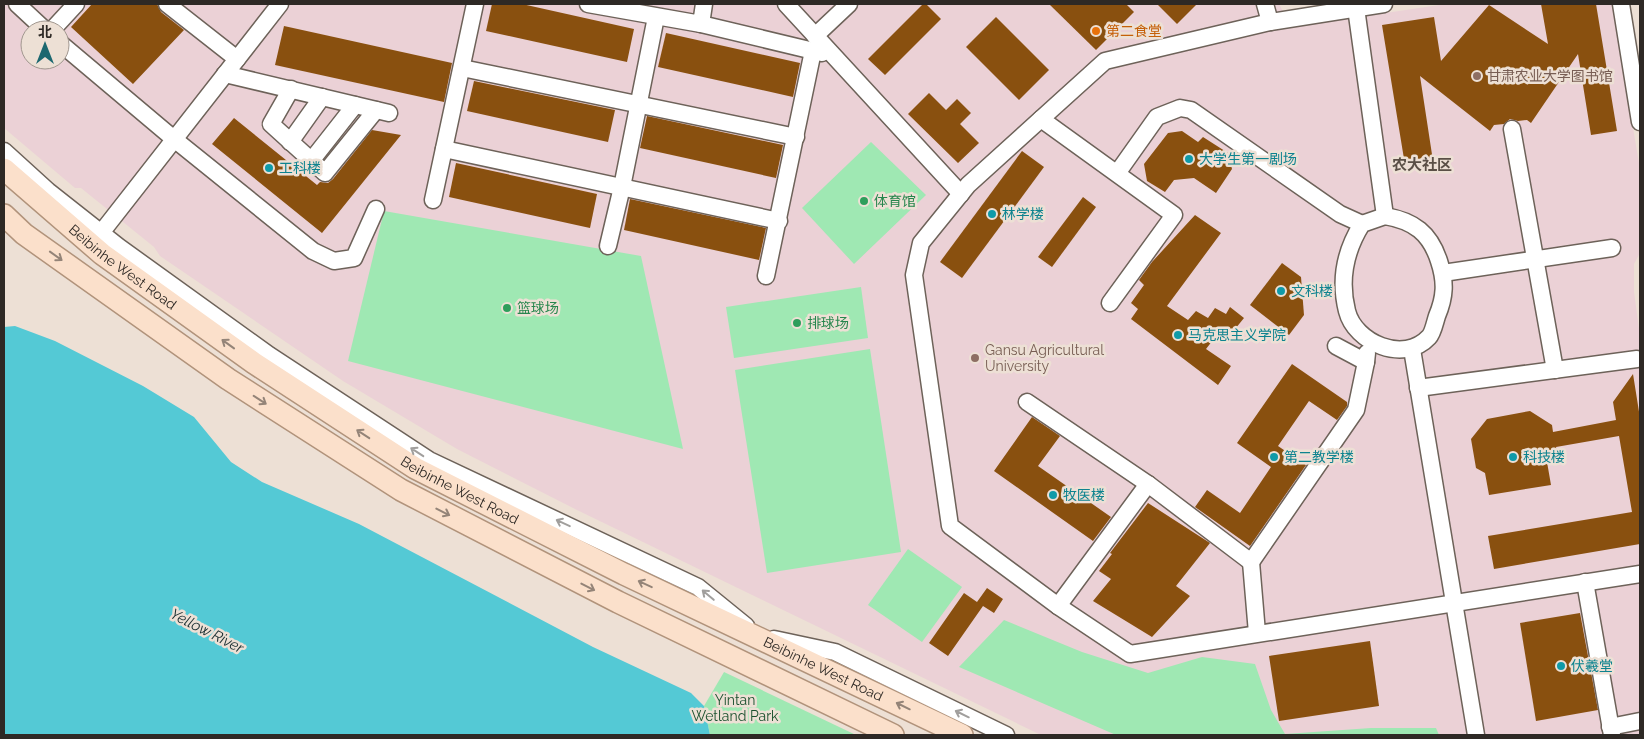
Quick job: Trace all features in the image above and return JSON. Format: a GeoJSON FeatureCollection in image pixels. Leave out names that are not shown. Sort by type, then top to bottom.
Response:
{"type":"FeatureCollection","features":[{"type":"Feature","properties":{"kind":"main road","name":"Beibinhe West Road"},"geometry":{"type":"LineString","coordinates":[[4,169],[102,254],[254,363],[416,468],[624,574],[758,636],[962,735]]}},
{"type":"Feature","properties":{"kind":"main road","name":"Beibinhe West Road"},"geometry":{"type":"LineString","coordinates":[[4,217],[24,234],[228,380],[400,490],[618,602],[893,735]]}},
{"type":"Feature","properties":{"kind":"main road"},"geometry":{"type":"LineString","coordinates":[[743,663],[758,636]]}},
{"type":"Feature","properties":{"kind":"street"},"geometry":{"type":"LineString","coordinates":[[17,4],[34,20]]}},
{"type":"Feature","properties":{"kind":"street"},"geometry":{"type":"LineString","coordinates":[[61,20],[76,4]]}},
{"type":"Feature","properties":{"kind":"street"},"geometry":{"type":"LineString","coordinates":[[167,4],[236,59]]}},
{"type":"Feature","properties":{"kind":"street"},"geometry":{"type":"LineString","coordinates":[[101,233],[280,4]]}},
{"type":"Feature","properties":{"kind":"street"},"geometry":{"type":"LineString","coordinates":[[432,200],[475,4]]}},
{"type":"Feature","properties":{"kind":"street"},"geometry":{"type":"LineString","coordinates":[[588,4],[814,44],[834,56],[961,194]]}},
{"type":"Feature","properties":{"kind":"street"},"geometry":{"type":"LineString","coordinates":[[701,24],[704,4]]}},
{"type":"Feature","properties":{"kind":"street"},"geometry":{"type":"LineString","coordinates":[[786,4],[814,44]]}},
{"type":"Feature","properties":{"kind":"street"},"geometry":{"type":"LineString","coordinates":[[766,276],[814,44],[849,4]]}},
{"type":"Feature","properties":{"kind":"street"},"geometry":{"type":"LineString","coordinates":[[1265,4],[1270,22]]}},
{"type":"Feature","properties":{"kind":"street"},"geometry":{"type":"LineString","coordinates":[[1384,4],[1270,22],[1104,62],[961,194],[921,243],[914,274],[950,526],[1058,606],[1130,654],[1640,574]]}},
{"type":"Feature","properties":{"kind":"street"},"geometry":{"type":"LineString","coordinates":[[1621,4],[1640,122]]}},
{"type":"Feature","properties":{"kind":"street"},"geometry":{"type":"LineString","coordinates":[[1356,8],[1385,216]]}},
{"type":"Feature","properties":{"kind":"street"},"geometry":{"type":"LineString","coordinates":[[608,246],[622,187],[656,17]]}},
{"type":"Feature","properties":{"kind":"street"},"geometry":{"type":"LineString","coordinates":[[70,52],[174,139],[314,251],[334,260],[354,258],[376,209]]}},
{"type":"Feature","properties":{"kind":"street"},"geometry":{"type":"LineString","coordinates":[[462,68],[796,137]]}},
{"type":"Feature","properties":{"kind":"street"},"geometry":{"type":"LineString","coordinates":[[225,74],[291,89],[382,112],[325,173],[271,124],[291,89]]}},
{"type":"Feature","properties":{"kind":"street"},"geometry":{"type":"LineString","coordinates":[[290,142],[322,97]]}},
{"type":"Feature","properties":{"kind":"street"},"geometry":{"type":"LineString","coordinates":[[311,161],[355,105]]}},
{"type":"Feature","properties":{"kind":"street"},"geometry":{"type":"LineString","coordinates":[[1118,172],[1157,117],[1180,108],[1192,110],[1340,214],[1362,224]]}},
{"type":"Feature","properties":{"kind":"street"},"geometry":{"type":"LineString","coordinates":[[1041,119],[1118,172],[1174,214],[1110,303]]}},
{"type":"Feature","properties":{"kind":"street"},"geometry":{"type":"LineString","coordinates":[[1512,129],[1555,370]]}},
{"type":"Feature","properties":{"kind":"street"},"geometry":{"type":"LineString","coordinates":[[444,149],[778,221]]}},
{"type":"Feature","properties":{"kind":"street"},"geometry":{"type":"LineString","coordinates":[[4,152],[48,191],[101,233],[269,355],[429,460],[698,586],[758,636],[835,652],[1006,735]]}},
{"type":"Feature","properties":{"kind":"street"},"geometry":{"type":"LineString","coordinates":[[1385,216],[1398,218],[1425,232],[1437,253],[1443,274],[1445,290],[1429,337],[1412,349],[1395,351],[1369,340],[1354,327],[1347,312],[1342,282],[1346,254],[1362,224],[1385,216]]}},
{"type":"Feature","properties":{"kind":"street"},"geometry":{"type":"LineString","coordinates":[[1443,274],[1612,248]]}},
{"type":"Feature","properties":{"kind":"street"},"geometry":{"type":"LineString","coordinates":[[1257,633],[1251,562],[1356,410],[1369,340]]}},
{"type":"Feature","properties":{"kind":"street"},"geometry":{"type":"LineString","coordinates":[[1336,346],[1366,362]]}},
{"type":"Feature","properties":{"kind":"street"},"geometry":{"type":"LineString","coordinates":[[1412,349],[1476,735]]}},
{"type":"Feature","properties":{"kind":"street"},"geometry":{"type":"LineString","coordinates":[[1418,388],[1637,359]]}},
{"type":"Feature","properties":{"kind":"street"},"geometry":{"type":"LineString","coordinates":[[1027,402],[1148,484],[1251,562]]}},
{"type":"Feature","properties":{"kind":"street"},"geometry":{"type":"LineString","coordinates":[[1058,606],[1148,484]]}},
{"type":"Feature","properties":{"kind":"street"},"geometry":{"type":"LineString","coordinates":[[1585,582],[1611,731],[1640,721]]}},
{"type":"Feature","properties":{"kind":"shaded area","name":"Gansu Agricultural University"},"geometry":{"type":"Polygon","coordinates":[[[4,4],[1279,4],[1291,27],[1446,4],[1612,4],[1640,169],[1640,253],[1634,264],[1634,292],[1640,336],[1640,735],[1041,735],[577,510],[457,449],[343,381],[160,256],[154,247],[81,188],[75,188],[4,128],[4,4]]]}},
{"type":"Feature","properties":{"kind":"green space","name":"体育馆"},"geometry":{"type":"Polygon","coordinates":[[[871,142],[926,195],[854,264],[802,208],[871,142]]]}},
{"type":"Feature","properties":{"kind":"green space","name":"篮球场"},"geometry":{"type":"Polygon","coordinates":[[[384,211],[641,256],[683,449],[348,361],[384,211]]]}},
{"type":"Feature","properties":{"kind":"green space","name":"排球场"},"geometry":{"type":"Polygon","coordinates":[[[861,287],[868,338],[734,358],[726,307],[861,287]]]}},
{"type":"Feature","properties":{"kind":"green space"},"geometry":{"type":"Polygon","coordinates":[[[870,349],[901,552],[767,573],[735,370],[870,349]]]}},
{"type":"Feature","properties":{"kind":"green space"},"geometry":{"type":"Polygon","coordinates":[[[908,549],[962,587],[922,642],[868,605],[908,549]]]}},
{"type":"Feature","properties":{"kind":"green space"},"geometry":{"type":"Polygon","coordinates":[[[1004,620],[1082,652],[1148,673],[1202,657],[1255,664],[1271,710],[1285,734],[1371,728],[1436,728],[1439,735],[1116,735],[959,667],[1004,620]]]}},
{"type":"Feature","properties":{"kind":"green space","name":"Yintan Wetland Park"},"geometry":{"type":"Polygon","coordinates":[[[724,672],[856,735],[710,735],[704,706],[724,672]]]}},
{"type":"Feature","properties":{"kind":"water","name":"Yellow River"},"geometry":{"type":"Polygon","coordinates":[[[15,326],[55,341],[143,386],[194,417],[231,462],[262,482],[359,524],[593,647],[691,693],[704,706],[710,735],[4,735],[4,327],[15,326]]]}},
{"type":"Feature","properties":{"kind":"building"},"geometry":{"type":"Polygon","coordinates":[[[92,4],[157,4],[161,12],[184,30],[133,84],[71,27],[92,4]]]}},
{"type":"Feature","properties":{"kind":"building"},"geometry":{"type":"Polygon","coordinates":[[[492,4],[522,4],[634,29],[627,62],[486,31],[492,4]]]}},
{"type":"Feature","properties":{"kind":"building"},"geometry":{"type":"Polygon","coordinates":[[[923,4],[926,4],[941,19],[885,75],[868,59],[923,4]]]}},
{"type":"Feature","properties":{"kind":"building","name":"第二食堂"},"geometry":{"type":"Polygon","coordinates":[[[1049,4],[1126,4],[1134,12],[1096,50],[1049,4]]]}},
{"type":"Feature","properties":{"kind":"building"},"geometry":{"type":"Polygon","coordinates":[[[1157,4],[1197,4],[1177,24],[1157,4]]]}},
{"type":"Feature","properties":{"kind":"building","name":"甘肃农业大学图书馆"},"geometry":{"type":"Polygon","coordinates":[[[1541,4],[1596,4],[1617,131],[1591,135],[1578,54],[1531,123],[1527,120],[1518,121],[1510,119],[1504,124],[1494,125],[1490,131],[1420,76],[1433,161],[1405,165],[1382,25],[1434,17],[1441,61],[1489,5],[1548,44],[1541,4]]]}},
{"type":"Feature","properties":{"kind":"building"},"geometry":{"type":"Polygon","coordinates":[[[996,17],[1049,70],[1019,100],[966,47],[996,17]]]}},
{"type":"Feature","properties":{"kind":"building"},"geometry":{"type":"Polygon","coordinates":[[[284,26],[452,63],[444,102],[275,65],[284,26]]]}},
{"type":"Feature","properties":{"kind":"building"},"geometry":{"type":"Polygon","coordinates":[[[666,33],[800,63],[793,97],[658,67],[666,33]]]}},
{"type":"Feature","properties":{"kind":"building"},"geometry":{"type":"Polygon","coordinates":[[[474,81],[615,110],[608,142],[467,111],[474,81]]]}},
{"type":"Feature","properties":{"kind":"building"},"geometry":{"type":"Polygon","coordinates":[[[929,93],[946,110],[957,99],[971,113],[960,124],[979,143],[958,163],[908,114],[929,93]]]}},
{"type":"Feature","properties":{"kind":"building"},"geometry":{"type":"Polygon","coordinates":[[[647,116],[783,145],[776,178],[640,148],[647,116]]]}},
{"type":"Feature","properties":{"kind":"building","name":"工科楼"},"geometry":{"type":"Polygon","coordinates":[[[234,118],[317,185],[320,182],[328,183],[333,179],[372,130],[401,135],[322,233],[212,144],[234,118]]]}},
{"type":"Feature","properties":{"kind":"building","name":"大学生第一剧场"},"geometry":{"type":"Polygon","coordinates":[[[1182,131],[1198,142],[1203,137],[1228,153],[1232,169],[1216,193],[1194,178],[1174,180],[1165,192],[1147,181],[1144,164],[1168,133],[1182,131]]]}},
{"type":"Feature","properties":{"kind":"building","name":"林学楼"},"geometry":{"type":"Polygon","coordinates":[[[1022,151],[1044,167],[962,278],[940,262],[1022,151]]]}},
{"type":"Feature","properties":{"kind":"building"},"geometry":{"type":"Polygon","coordinates":[[[456,163],[597,194],[590,228],[449,197],[456,163]]]}},
{"type":"Feature","properties":{"kind":"building"},"geometry":{"type":"Polygon","coordinates":[[[1083,197],[1096,207],[1052,267],[1038,257],[1083,197]]]}},
{"type":"Feature","properties":{"kind":"building"},"geometry":{"type":"Polygon","coordinates":[[[630,199],[766,228],[759,260],[624,230],[630,199]]]}},
{"type":"Feature","properties":{"kind":"building"},"geometry":{"type":"Polygon","coordinates":[[[1195,215],[1221,233],[1167,306],[1188,320],[1196,311],[1208,318],[1215,308],[1226,314],[1230,307],[1244,318],[1231,334],[1223,327],[1206,349],[1231,366],[1218,385],[1131,319],[1138,309],[1131,303],[1144,285],[1139,280],[1152,262],[1195,215]]]}},
{"type":"Feature","properties":{"kind":"building","name":"文科楼"},"geometry":{"type":"Polygon","coordinates":[[[1282,263],[1301,277],[1304,315],[1289,335],[1250,305],[1282,263]]]}},
{"type":"Feature","properties":{"kind":"building","name":"第二教学楼"},"geometry":{"type":"Polygon","coordinates":[[[1292,364],[1347,402],[1347,406],[1337,420],[1309,401],[1278,446],[1306,465],[1250,546],[1195,507],[1207,490],[1240,513],[1271,467],[1237,443],[1292,364]]]}},
{"type":"Feature","properties":{"kind":"building"},"geometry":{"type":"Polygon","coordinates":[[[1633,374],[1640,418],[1640,544],[1494,569],[1488,536],[1632,512],[1619,436],[1556,447],[1557,453],[1547,462],[1551,485],[1489,495],[1485,473],[1476,468],[1471,439],[1487,419],[1530,411],[1552,425],[1553,432],[1616,420],[1613,402],[1633,374]]]}},
{"type":"Feature","properties":{"kind":"building","name":"牧医楼"},"geometry":{"type":"Polygon","coordinates":[[[1032,417],[1060,436],[1038,466],[1111,517],[1093,541],[994,471],[1032,417]]]}},
{"type":"Feature","properties":{"kind":"building"},"geometry":{"type":"Polygon","coordinates":[[[1148,503],[1210,543],[1176,586],[1190,596],[1152,637],[1093,601],[1111,579],[1099,571],[1112,554],[1110,553],[1148,503]]]}},
{"type":"Feature","properties":{"kind":"building"},"geometry":{"type":"Polygon","coordinates":[[[987,588],[1003,599],[994,613],[983,606],[948,656],[929,643],[964,593],[977,602],[987,588]]]}},
{"type":"Feature","properties":{"kind":"building","name":"伏羲堂"},"geometry":{"type":"Polygon","coordinates":[[[1580,613],[1598,710],[1536,721],[1520,623],[1580,613]]]}},
{"type":"Feature","properties":{"kind":"building"},"geometry":{"type":"Polygon","coordinates":[[[1370,641],[1379,706],[1279,721],[1269,656],[1370,641]]]}},
{"type":"Feature","properties":{"kind":"place","name":"第二食堂"},"geometry":{"type":"Point","coordinates":[1096,31]}},
{"type":"Feature","properties":{"kind":"place","name":"甘肃农业大学图书馆"},"geometry":{"type":"Point","coordinates":[1477,76]}},
{"type":"Feature","properties":{"kind":"place","name":"大学生第一剧场"},"geometry":{"type":"Point","coordinates":[1189,159]}},
{"type":"Feature","properties":{"kind":"place","name":"工科楼"},"geometry":{"type":"Point","coordinates":[269,168]}},
{"type":"Feature","properties":{"kind":"place","name":"体育馆"},"geometry":{"type":"Point","coordinates":[864,201]}},
{"type":"Feature","properties":{"kind":"place","name":"林学楼"},"geometry":{"type":"Point","coordinates":[992,214]}},
{"type":"Feature","properties":{"kind":"place","name":"文科楼"},"geometry":{"type":"Point","coordinates":[1281,291]}},
{"type":"Feature","properties":{"kind":"place","name":"篮球场"},"geometry":{"type":"Point","coordinates":[507,308]}},
{"type":"Feature","properties":{"kind":"place","name":"排球场"},"geometry":{"type":"Point","coordinates":[797,323]}},
{"type":"Feature","properties":{"kind":"place","name":"马克思主义学院"},"geometry":{"type":"Point","coordinates":[1178,335]}},
{"type":"Feature","properties":{"kind":"place","name":"Gansu Agricultural University"},"geometry":{"type":"Point","coordinates":[975,358]}},
{"type":"Feature","properties":{"kind":"place","name":"第二教学楼"},"geometry":{"type":"Point","coordinates":[1274,457]}},
{"type":"Feature","properties":{"kind":"place","name":"科技楼"},"geometry":{"type":"Point","coordinates":[1513,457]}},
{"type":"Feature","properties":{"kind":"place","name":"牧医楼"},"geometry":{"type":"Point","coordinates":[1053,495]}},
{"type":"Feature","properties":{"kind":"place","name":"伏羲堂"},"geometry":{"type":"Point","coordinates":[1561,666]}},
{"type":"Feature","properties":{"kind":"district","name":"农大社区"},"geometry":{"type":"Point","coordinates":[1422,165]}}]}
